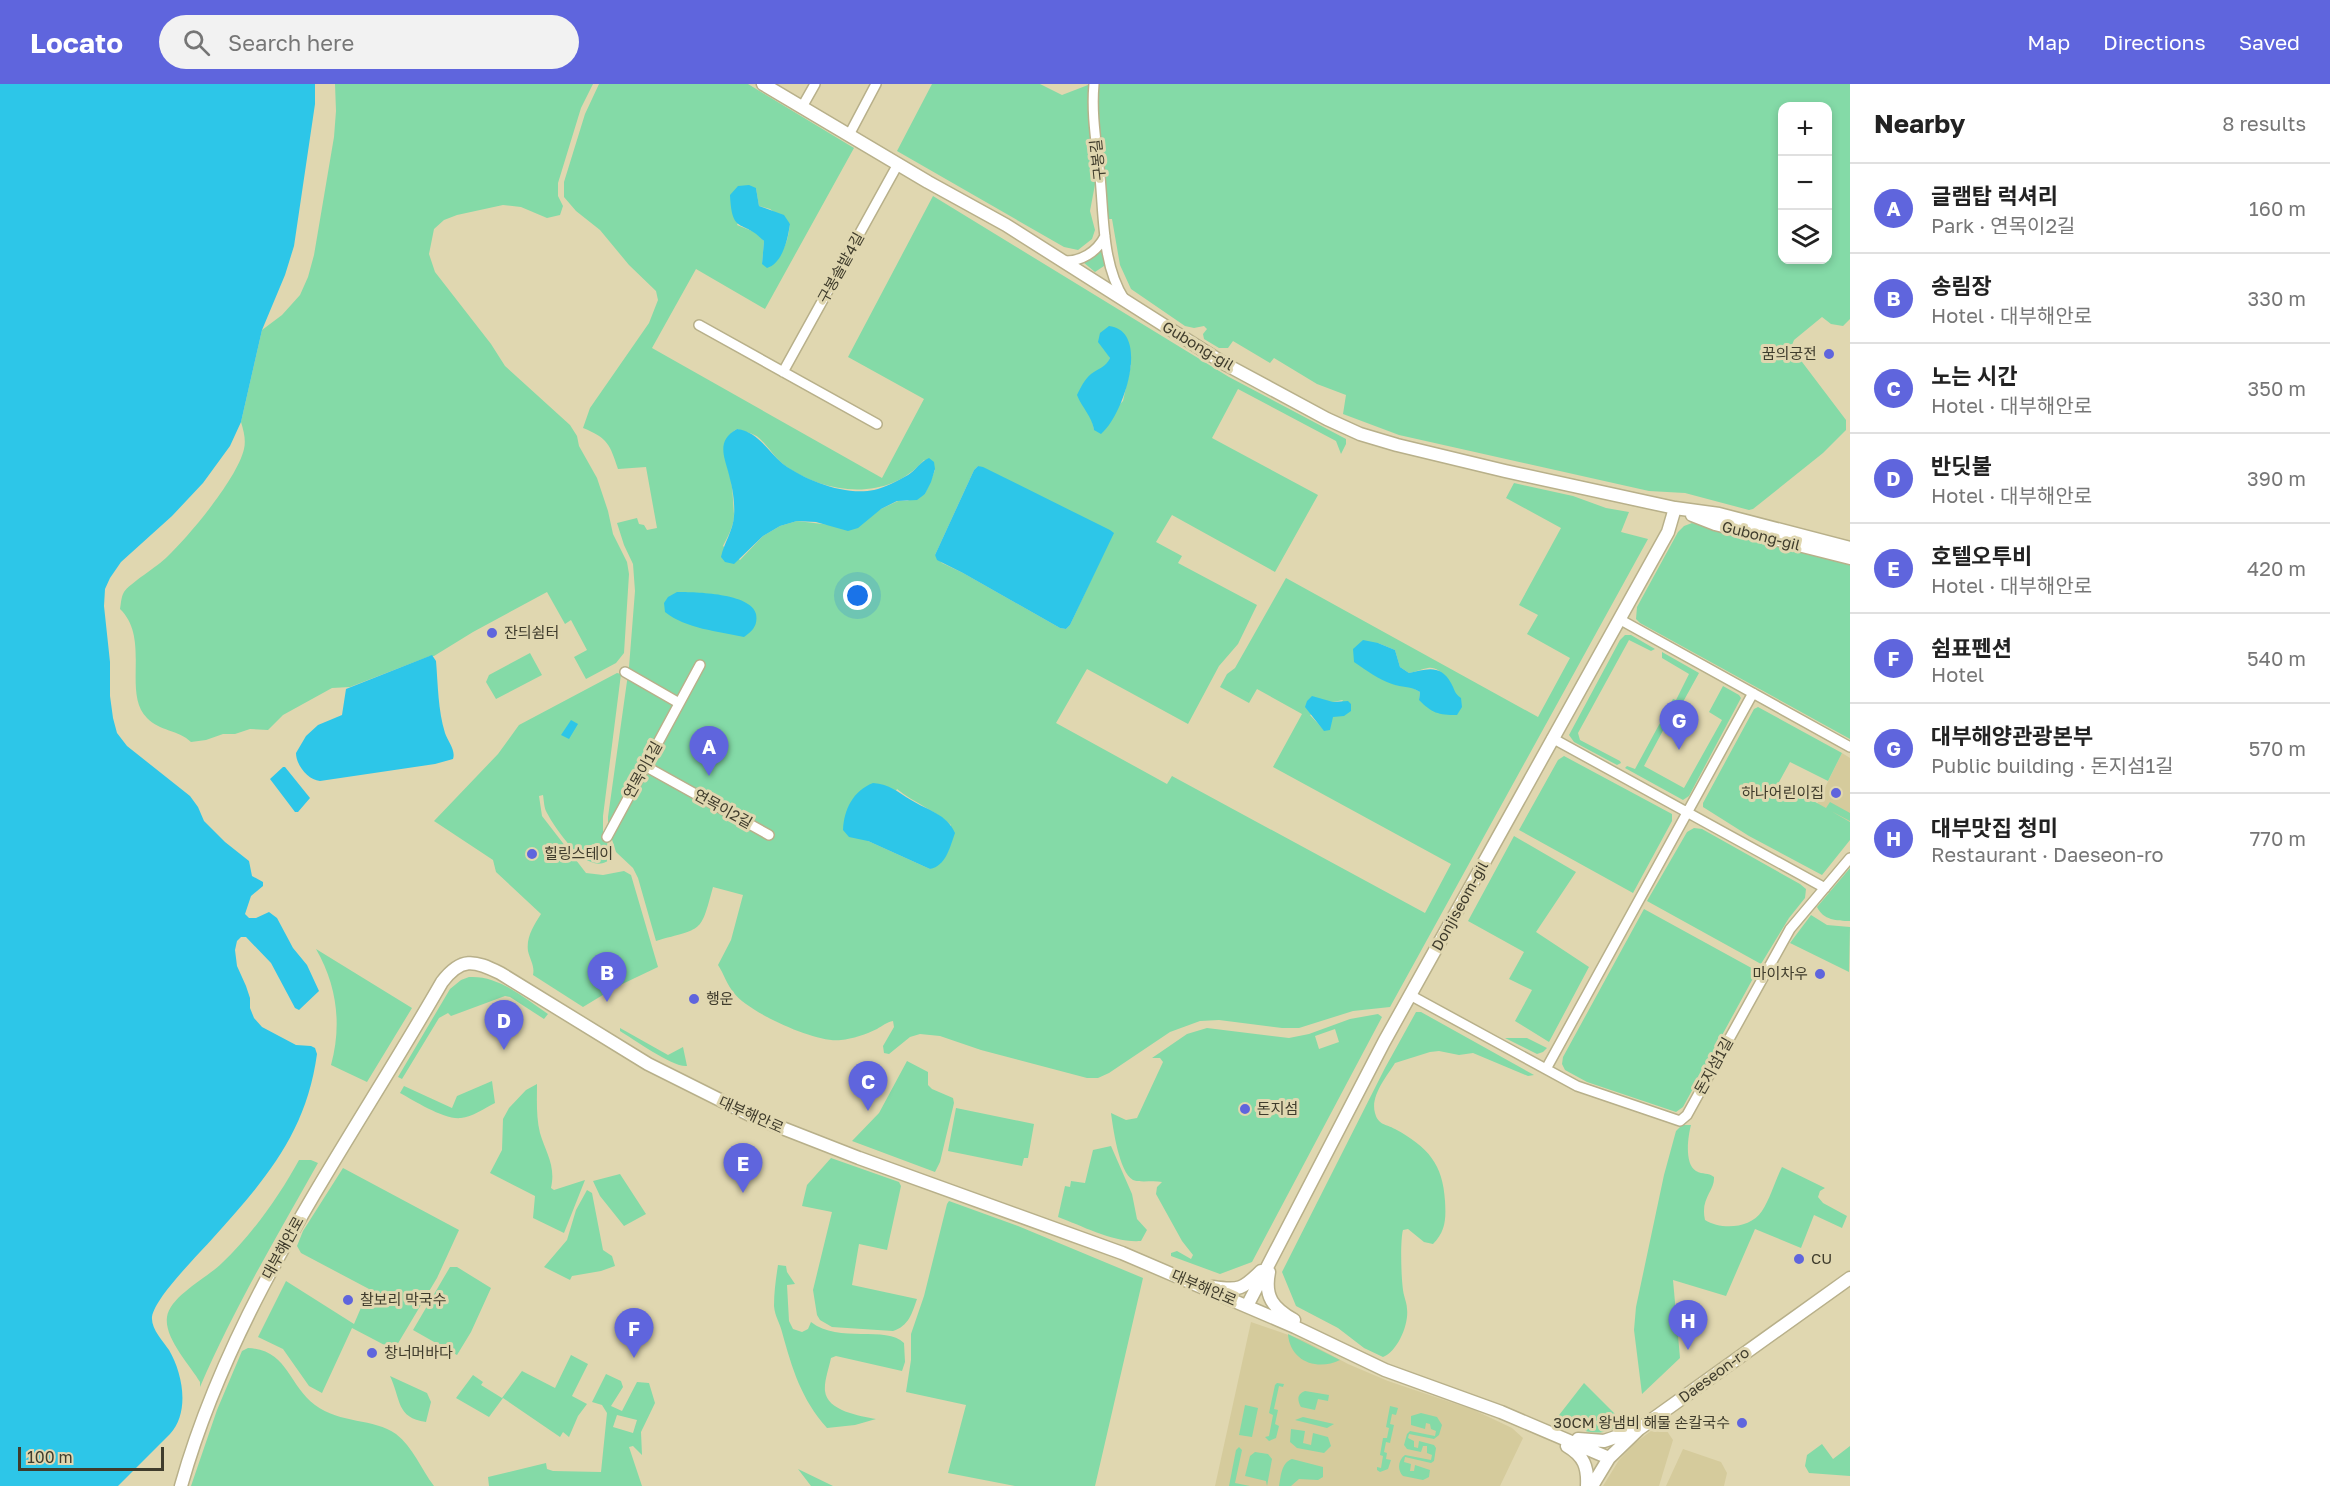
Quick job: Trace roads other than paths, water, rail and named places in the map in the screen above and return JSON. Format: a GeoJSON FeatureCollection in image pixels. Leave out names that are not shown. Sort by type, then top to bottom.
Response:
{"type":"FeatureCollection","features":[{"type":"Feature","properties":{"kind":"street","name":"Gubong-gil"},"geometry":{"type":"LineString","coordinates":[[763,84],[1006,225],[1225,364],[1359,434],[1465,462],[1674,508],[1719,514],[1850,548]]}},
{"type":"Feature","properties":{"kind":"street"},"geometry":{"type":"LineString","coordinates":[[802,107],[815,84]]}},
{"type":"Feature","properties":{"kind":"street"},"geometry":{"type":"LineString","coordinates":[[849,135],[876,84]]}},
{"type":"Feature","properties":{"kind":"street","name":"구봉길"},"geometry":{"type":"LineString","coordinates":[[1094,84],[1093,113],[1105,236],[1115,281],[1125,301]]}},
{"type":"Feature","properties":{"kind":"street","name":"구봉솔밭4길"},"geometry":{"type":"LineString","coordinates":[[783,372],[898,164]]}},
{"type":"Feature","properties":{"kind":"street"},"geometry":{"type":"LineString","coordinates":[[1063,261],[1076,261],[1086,256],[1097,248],[1105,236]]}},
{"type":"Feature","properties":{"kind":"street"},"geometry":{"type":"LineString","coordinates":[[699,325],[877,424]]}},
{"type":"Feature","properties":{"kind":"street","name":"Gubong-gil"},"geometry":{"type":"LineString","coordinates":[[1674,508],[1715,524],[1850,558]]}},
{"type":"Feature","properties":{"kind":"street","name":"Donjiseom-gil"},"geometry":{"type":"LineString","coordinates":[[1247,1306],[1355,1095],[1668,532],[1674,508]]}},
{"type":"Feature","properties":{"kind":"street"},"geometry":{"type":"LineString","coordinates":[[1619,619],[1850,747]]}},
{"type":"Feature","properties":{"kind":"street","name":"연목이1길"},"geometry":{"type":"LineString","coordinates":[[606,837],[700,665]]}},
{"type":"Feature","properties":{"kind":"street"},"geometry":{"type":"LineString","coordinates":[[624,672],[679,703]]}},
{"type":"Feature","properties":{"kind":"street"},"geometry":{"type":"LineString","coordinates":[[1546,1069],[1753,693]]}},
{"type":"Feature","properties":{"kind":"street"},"geometry":{"type":"LineString","coordinates":[[1552,738],[1825,888]]}},
{"type":"Feature","properties":{"kind":"street","name":"연목이2길"},"geometry":{"type":"LineString","coordinates":[[645,766],[769,835]]}},
{"type":"Feature","properties":{"kind":"street","name":"돈지섬1길"},"geometry":{"type":"LineString","coordinates":[[1410,995],[1592,1092],[1677,1120],[1684,1119],[1790,929],[1850,858]]}},
{"type":"Feature","properties":{"kind":"street","name":"대부해안로"},"geometry":{"type":"LineString","coordinates":[[181,1486],[198,1433],[230,1354],[272,1268],[442,982],[451,971],[464,963],[480,964],[500,973],[648,1064],[754,1117],[850,1155],[1122,1253],[1303,1331],[1384,1370],[1519,1419],[1609,1458]]}},
{"type":"Feature","properties":{"kind":"street"},"geometry":{"type":"LineString","coordinates":[[1188,1281],[1239,1289],[1251,1282],[1270,1262]]}},
{"type":"Feature","properties":{"kind":"street"},"geometry":{"type":"LineString","coordinates":[[1270,1262],[1268,1292],[1276,1308],[1336,1342],[1356,1358]]}},
{"type":"Feature","properties":{"kind":"street","name":"Daeseon-ro"},"geometry":{"type":"LineString","coordinates":[[1592,1486],[1609,1458],[1639,1429],[1850,1278]]}},
{"type":"Feature","properties":{"kind":"street"},"geometry":{"type":"LineString","coordinates":[[1501,1412],[1512,1412],[1576,1438],[1593,1442],[1612,1440],[1639,1429]]}},
{"type":"Feature","properties":{"kind":"street"},"geometry":{"type":"LineString","coordinates":[[1519,1419],[1530,1428],[1564,1444],[1579,1454],[1586,1466],[1587,1486]]}},
{"type":"Feature","properties":{"kind":"water"},"geometry":{"type":"Polygon","coordinates":[[[0,84],[315,84],[315,104],[294,246],[285,275],[262,330],[241,422],[230,446],[203,483],[172,516],[121,562],[105,589],[110,696],[117,733],[127,746],[190,796],[204,821],[249,861],[252,876],[263,882],[263,886],[251,896],[245,914],[249,918],[256,918],[269,912],[277,918],[293,948],[307,965],[319,991],[299,1010],[295,1008],[271,963],[246,937],[241,937],[237,941],[235,950],[237,966],[250,998],[250,1008],[254,1018],[262,1027],[296,1045],[315,1048],[317,1054],[312,1082],[293,1132],[266,1175],[232,1217],[178,1276],[155,1309],[152,1317],[153,1326],[169,1350],[181,1381],[180,1415],[170,1434],[118,1486],[0,1486],[0,84]]]}},
{"type":"Feature","properties":{"kind":"water"},"geometry":{"type":"Polygon","coordinates":[[[749,185],[756,188],[759,206],[784,215],[790,224],[781,256],[767,268],[762,264],[764,241],[736,222],[731,208],[730,195],[738,186],[749,185]]]}},
{"type":"Feature","properties":{"kind":"water"},"geometry":{"type":"Polygon","coordinates":[[[1109,326],[1122,331],[1129,342],[1131,358],[1125,393],[1118,410],[1101,434],[1094,430],[1077,395],[1089,376],[1110,358],[1098,342],[1100,333],[1109,326]]]}},
{"type":"Feature","properties":{"kind":"water"},"geometry":{"type":"Polygon","coordinates":[[[737,429],[757,438],[777,459],[792,470],[839,489],[863,491],[882,488],[908,475],[929,458],[934,462],[935,469],[925,494],[917,500],[897,501],[881,509],[858,528],[848,531],[816,522],[797,521],[780,526],[763,536],[734,564],[725,562],[721,557],[732,527],[734,512],[733,493],[723,451],[726,439],[737,429]]]}},
{"type":"Feature","properties":{"kind":"water"},"geometry":{"type":"Polygon","coordinates":[[[978,466],[1114,533],[1066,629],[1060,628],[937,560],[935,555],[974,470],[978,466]]]}},
{"type":"Feature","properties":{"kind":"water"},"geometry":{"type":"Polygon","coordinates":[[[677,592],[721,595],[744,602],[752,607],[756,614],[755,625],[744,637],[703,629],[673,618],[665,612],[664,603],[668,597],[677,592]]]}},
{"type":"Feature","properties":{"kind":"water"},"geometry":{"type":"Polygon","coordinates":[[[1363,640],[1395,650],[1400,667],[1409,673],[1432,669],[1442,673],[1461,698],[1462,707],[1457,715],[1440,714],[1428,708],[1419,700],[1420,692],[1387,682],[1354,662],[1353,649],[1363,640]]]}},
{"type":"Feature","properties":{"kind":"water"},"geometry":{"type":"Polygon","coordinates":[[[432,655],[436,661],[443,724],[453,749],[453,759],[435,764],[320,781],[311,778],[304,771],[298,762],[296,753],[306,736],[318,725],[342,715],[346,689],[432,655]]]}},
{"type":"Feature","properties":{"kind":"water"},"geometry":{"type":"Polygon","coordinates":[[[1312,696],[1333,702],[1348,701],[1351,704],[1351,711],[1344,716],[1333,717],[1330,730],[1324,731],[1305,707],[1312,696]]]}},
{"type":"Feature","properties":{"kind":"water"},"geometry":{"type":"Polygon","coordinates":[[[571,720],[578,724],[569,739],[561,735],[571,720]]]}},
{"type":"Feature","properties":{"kind":"water"},"geometry":{"type":"Polygon","coordinates":[[[283,767],[310,798],[298,812],[295,812],[270,779],[283,767]]]}},
{"type":"Feature","properties":{"kind":"water"},"geometry":{"type":"Polygon","coordinates":[[[873,783],[893,789],[947,821],[955,833],[947,855],[940,864],[930,869],[868,841],[849,837],[843,830],[845,815],[851,802],[860,791],[873,783]]]}},
{"type":"Feature","properties":{"kind":"place","name":"꿈의궁전"},"geometry":{"type":"Point","coordinates":[1829,354]}},
{"type":"Feature","properties":{"kind":"place","name":"잔듸쉼터"},"geometry":{"type":"Point","coordinates":[492,633]}},
{"type":"Feature","properties":{"kind":"place","name":"대부해양관광본부"},"geometry":{"type":"Point","coordinates":[1679,750]}},
{"type":"Feature","properties":{"kind":"place","name":"글램탑 럭셔리"},"geometry":{"type":"Point","coordinates":[709,776]}},
{"type":"Feature","properties":{"kind":"place","name":"하나어린이집"},"geometry":{"type":"Point","coordinates":[1836,793]}},
{"type":"Feature","properties":{"kind":"place","name":"힐링스테이"},"geometry":{"type":"Point","coordinates":[532,854]}},
{"type":"Feature","properties":{"kind":"place","name":"마이차우"},"geometry":{"type":"Point","coordinates":[1820,974]}},
{"type":"Feature","properties":{"kind":"place","name":"행운"},"geometry":{"type":"Point","coordinates":[694,999]}},
{"type":"Feature","properties":{"kind":"place","name":"송림장"},"geometry":{"type":"Point","coordinates":[607,1002]}},
{"type":"Feature","properties":{"kind":"place","name":"반딧불"},"geometry":{"type":"Point","coordinates":[504,1050]}},
{"type":"Feature","properties":{"kind":"place","name":"돈지섬"},"geometry":{"type":"Point","coordinates":[1245,1109]}},
{"type":"Feature","properties":{"kind":"place","name":"노는 시간"},"geometry":{"type":"Point","coordinates":[868,1111]}},
{"type":"Feature","properties":{"kind":"place","name":"호텔오투비"},"geometry":{"type":"Point","coordinates":[743,1193]}},
{"type":"Feature","properties":{"kind":"place","name":"CU"},"geometry":{"type":"Point","coordinates":[1799,1259]}},
{"type":"Feature","properties":{"kind":"place","name":"찰보리 막국수"},"geometry":{"type":"Point","coordinates":[348,1300]}},
{"type":"Feature","properties":{"kind":"place","name":"대부맛집 청미"},"geometry":{"type":"Point","coordinates":[1688,1350]}},
{"type":"Feature","properties":{"kind":"place","name":"창너머바다"},"geometry":{"type":"Point","coordinates":[372,1353]}},
{"type":"Feature","properties":{"kind":"place","name":"쉼표펜션"},"geometry":{"type":"Point","coordinates":[634,1358]}},
{"type":"Feature","properties":{"kind":"place","name":"30CM 왕냄비 해물 손칼국수"},"geometry":{"type":"Point","coordinates":[1742,1423]}}]}
